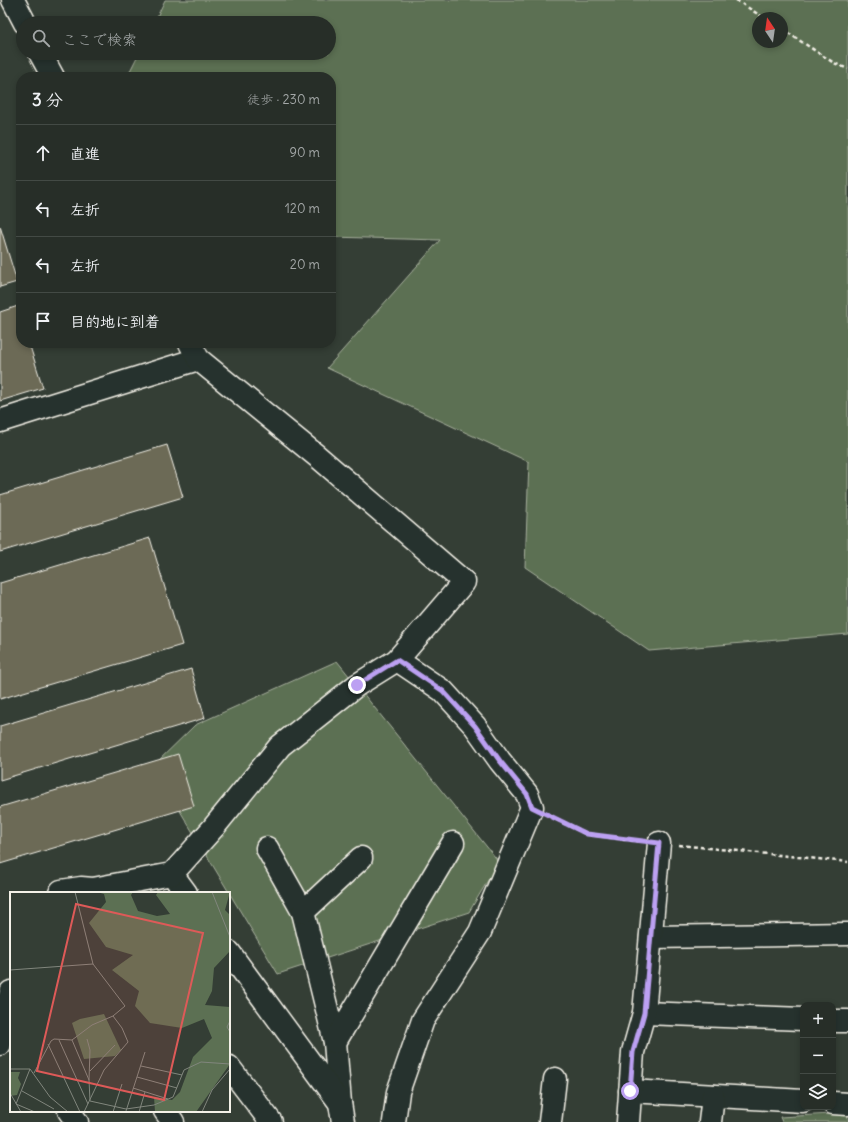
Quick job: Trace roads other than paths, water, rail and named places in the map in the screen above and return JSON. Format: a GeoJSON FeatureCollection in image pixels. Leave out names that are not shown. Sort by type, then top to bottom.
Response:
{"type":"FeatureCollection","features":[{"type":"Feature","properties":{"kind":"street"},"geometry":{"type":"LineString","coordinates":[[13,0],[21,16]]}},
{"type":"Feature","properties":{"kind":"street"},"geometry":{"type":"LineString","coordinates":[[44,60],[50,72]]}},
{"type":"Feature","properties":{"kind":"street"},"geometry":{"type":"LineString","coordinates":[[0,421],[194,351],[464,582],[397,660],[357,685],[280,746],[214,827],[172,874],[94,891],[81,888],[61,892]]}},
{"type":"Feature","properties":{"kind":"street"},"geometry":{"type":"LineString","coordinates":[[394,1122],[398,1092],[423,1020],[480,932],[532,807],[527,794],[500,761],[475,726],[443,691],[397,660]]}},
{"type":"Feature","properties":{"kind":"street"},"geometry":{"type":"LineString","coordinates":[[335,1042],[453,843]]}},
{"type":"Feature","properties":{"kind":"street"},"geometry":{"type":"LineString","coordinates":[[628,1122],[633,1052],[644,1013],[659,843]]}},
{"type":"Feature","properties":{"kind":"street"},"geometry":{"type":"LineString","coordinates":[[267,848],[303,912],[335,1042],[341,1113]]}},
{"type":"Feature","properties":{"kind":"street"},"geometry":{"type":"LineString","coordinates":[[303,912],[361,858]]}},
{"type":"Feature","properties":{"kind":"street"},"geometry":{"type":"LineString","coordinates":[[172,874],[185,892]]}},
{"type":"Feature","properties":{"kind":"street"},"geometry":{"type":"LineString","coordinates":[[651,937],[848,934]]}},
{"type":"Feature","properties":{"kind":"street"},"geometry":{"type":"LineString","coordinates":[[230,953],[341,1113]]}},
{"type":"Feature","properties":{"kind":"street"},"geometry":{"type":"LineString","coordinates":[[5,1034],[10,999]]}},
{"type":"Feature","properties":{"kind":"street"},"geometry":{"type":"LineString","coordinates":[[644,1013],[800,1020]]}},
{"type":"Feature","properties":{"kind":"street"},"geometry":{"type":"LineString","coordinates":[[836,1021],[848,1021]]}},
{"type":"Feature","properties":{"kind":"street"},"geometry":{"type":"LineString","coordinates":[[230,1068],[271,1122]]}},
{"type":"Feature","properties":{"kind":"street"},"geometry":{"type":"LineString","coordinates":[[550,1122],[555,1079]]}},
{"type":"Feature","properties":{"kind":"street"},"geometry":{"type":"LineString","coordinates":[[630,1091],[800,1101]]}},
{"type":"Feature","properties":{"kind":"street"},"geometry":{"type":"LineString","coordinates":[[710,1122],[713,1096]]}},
{"type":"Feature","properties":{"kind":"street"},"geometry":{"type":"LineString","coordinates":[[836,1103],[848,1104]]}},
{"type":"Feature","properties":{"kind":"street"},"geometry":{"type":"LineString","coordinates":[[70,1112],[77,1122]]}},
{"type":"Feature","properties":{"kind":"street"},"geometry":{"type":"LineString","coordinates":[[166,1112],[173,1122]]}}]}
